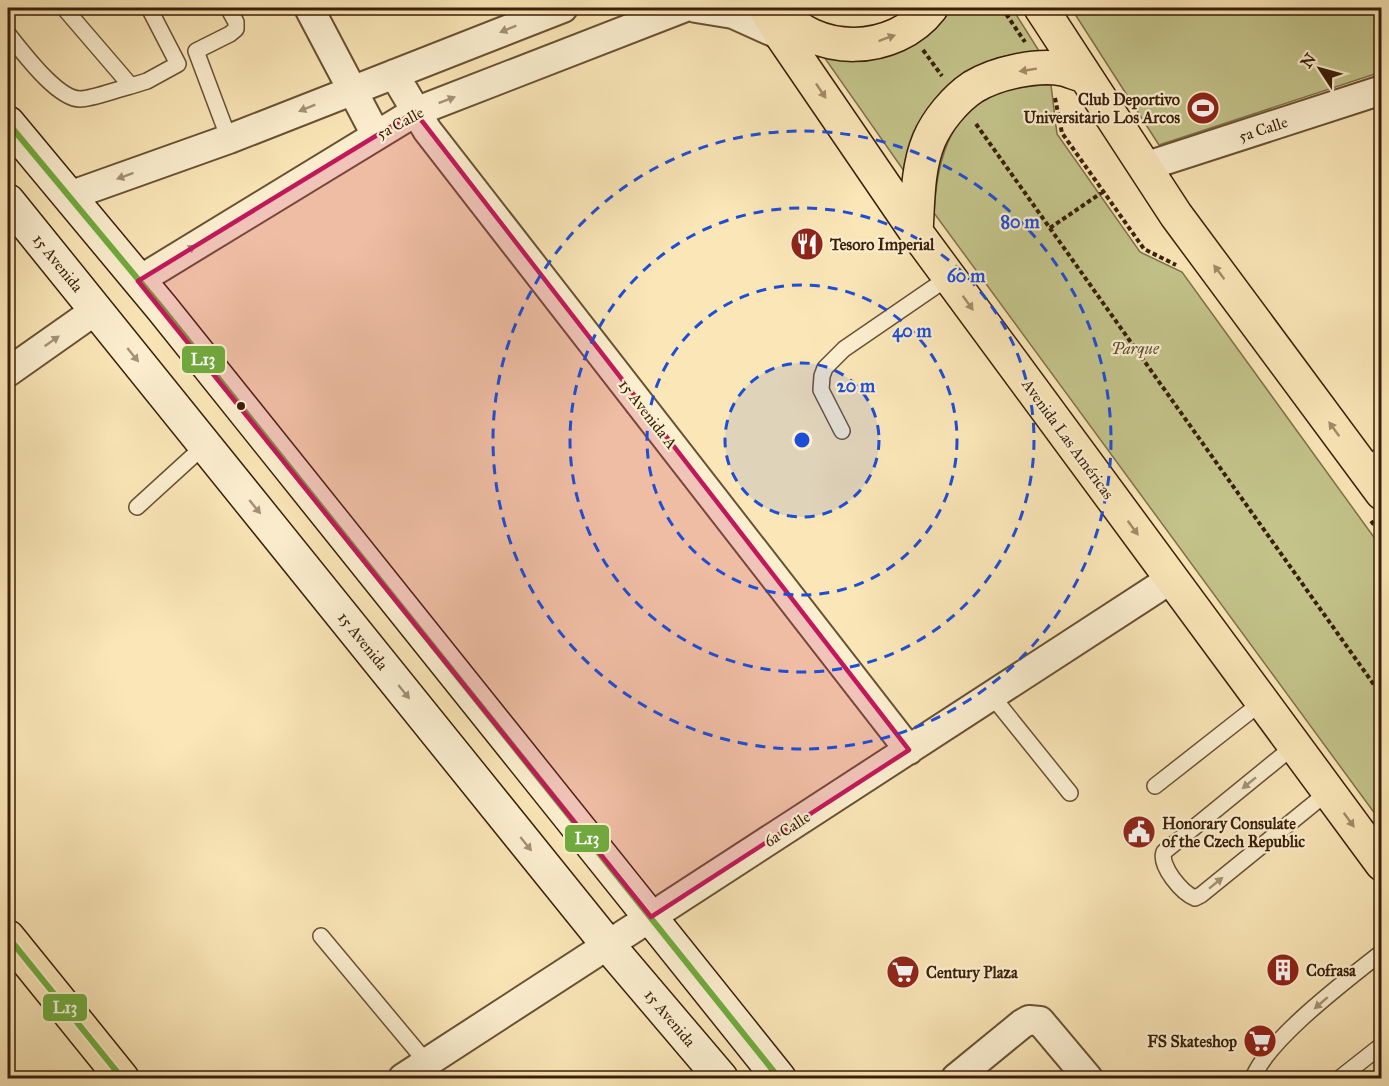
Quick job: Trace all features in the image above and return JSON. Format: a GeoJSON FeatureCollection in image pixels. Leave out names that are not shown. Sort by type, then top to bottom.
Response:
{"type":"FeatureCollection","features":[{"type":"Feature","properties":{"kind":"main road","name":"Avenida Las Américas"},"geometry":{"type":"LineString","coordinates":[[765,8],[782,26],[916,232],[1382,864]]}},
{"type":"Feature","properties":{"kind":"main road"},"geometry":{"type":"LineString","coordinates":[[1041,8],[1176,215],[1376,472]]}},
{"type":"Feature","properties":{"kind":"main road"},"geometry":{"type":"LineString","coordinates":[[782,26],[798,28],[819,39],[842,44],[865,45],[887,39],[919,18]]}},
{"type":"Feature","properties":{"kind":"main road"},"geometry":{"type":"LineString","coordinates":[[916,232],[919,183],[928,142],[937,125],[959,100],[974,87],[1006,73],[1052,68],[1085,76]]}},
{"type":"Feature","properties":{"kind":"main road"},"geometry":{"type":"LineString","coordinates":[[8,937],[122,1078]]}},
{"type":"Feature","properties":{"kind":"street"},"geometry":{"type":"LineString","coordinates":[[309,8],[376,135]]}},
{"type":"Feature","properties":{"kind":"street"},"geometry":{"type":"LineString","coordinates":[[69,196],[230,139],[563,8]]}},
{"type":"Feature","properties":{"kind":"street","name":"5a Calle"},"geometry":{"type":"LineString","coordinates":[[138,281],[415,112],[683,8]]}},
{"type":"Feature","properties":{"kind":"street"},"geometry":{"type":"LineString","coordinates":[[696,8],[782,26]]}},
{"type":"Feature","properties":{"kind":"street","name":"15 Avenida A"},"geometry":{"type":"LineString","coordinates":[[394,74],[427,130],[909,750]]}},
{"type":"Feature","properties":{"kind":"street","name":"5a Calle"},"geometry":{"type":"LineString","coordinates":[[1144,167],[1382,90]]}},
{"type":"Feature","properties":{"kind":"street"},"geometry":{"type":"LineString","coordinates":[[8,123],[138,281],[779,1078]]}},
{"type":"Feature","properties":{"kind":"street","name":"15 Avenida"},"geometry":{"type":"LineString","coordinates":[[8,201],[717,1077]]}},
{"type":"Feature","properties":{"kind":"street"},"geometry":{"type":"LineString","coordinates":[[8,372],[96,310]]}},
{"type":"Feature","properties":{"kind":"street","name":"6a Calle"},"geometry":{"type":"LineString","coordinates":[[403,1078],[1171,579]]}},
{"type":"Feature","properties":{"kind":"street"},"geometry":{"type":"LineString","coordinates":[[956,1078],[1029,1020],[1040,1021],[1088,1078]]}},
{"type":"Feature","properties":{"kind":"lane"},"geometry":{"type":"LineString","coordinates":[[64,8],[131,86]]}},
{"type":"Feature","properties":{"kind":"lane"},"geometry":{"type":"LineString","coordinates":[[149,8],[178,64]]}},
{"type":"Feature","properties":{"kind":"lane"},"geometry":{"type":"LineString","coordinates":[[8,34],[40,73],[67,95],[80,99],[147,81],[196,51],[230,34],[236,29],[236,22],[228,8]]}},
{"type":"Feature","properties":{"kind":"lane"},"geometry":{"type":"LineString","coordinates":[[196,51],[230,139]]}},
{"type":"Feature","properties":{"kind":"lane"},"geometry":{"type":"LineString","coordinates":[[842,431],[822,390],[822,376],[825,368],[844,349],[949,277]]}},
{"type":"Feature","properties":{"kind":"lane"},"geometry":{"type":"LineString","coordinates":[[136,507],[205,445]]}},
{"type":"Feature","properties":{"kind":"lane"},"geometry":{"type":"LineString","coordinates":[[992,696],[1070,793]]}},
{"type":"Feature","properties":{"kind":"lane"},"geometry":{"type":"LineString","coordinates":[[1155,786],[1262,702]]}},
{"type":"Feature","properties":{"kind":"lane"},"geometry":{"type":"LineString","coordinates":[[1294,746],[1164,852],[1162,858],[1164,865],[1187,895],[1195,898],[1328,792]]}},
{"type":"Feature","properties":{"kind":"lane"},"geometry":{"type":"LineString","coordinates":[[321,936],[427,1063]]}},
{"type":"Feature","properties":{"kind":"lane"},"geometry":{"type":"LineString","coordinates":[[1253,1078],[1256,1069],[1280,1040],[1382,952]]}},
{"type":"Feature","properties":{"kind":"lane"},"geometry":{"type":"LineString","coordinates":[[1340,1078],[1382,1045]]}},
{"type":"Feature","properties":{"kind":"path"},"geometry":{"type":"LineString","coordinates":[[919,18],[959,100],[1382,696]]}},
{"type":"Feature","properties":{"kind":"path"},"geometry":{"type":"LineString","coordinates":[[1050,228],[1105,191]]}},
{"type":"Feature","properties":{"kind":"highlighted area"},"geometry":{"type":"Polygon","coordinates":[[[415,112],[909,750],[651,917],[138,281],[415,112]]]}},
{"type":"Feature","properties":{"kind":"green space"},"geometry":{"type":"Polygon","coordinates":[[[952,8],[1012,8],[1039,51],[1007,56],[988,62],[961,76],[949,86],[920,121],[913,135],[904,171],[824,57],[862,61],[896,53],[926,35],[952,8]]]}},
{"type":"Feature","properties":{"kind":"green space","name":"Club Deportivo Universitario Los Arcos"},"geometry":{"type":"Polygon","coordinates":[[[1071,8],[1381,8],[1381,72],[1159,145],[1071,8]]]}},
{"type":"Feature","properties":{"kind":"green space","name":"Parque"},"geometry":{"type":"Polygon","coordinates":[[[1051,85],[1057,134],[1140,252],[1182,272],[1381,547],[1381,822],[934,213],[944,154],[960,121],[973,108],[990,97],[1010,89],[1051,85]]]}},
{"type":"Feature","properties":{"kind":"transit line","name":"L13"},"geometry":{"type":"LineString","coordinates":[[8,123],[162,308],[779,1078]]}},
{"type":"Feature","properties":{"kind":"transit line","name":"L13"},"geometry":{"type":"LineString","coordinates":[[8,937],[122,1078]]}},
{"type":"Feature","properties":{"kind":"place","name":"Club Deportivo Universitario Los Arcos"},"geometry":{"type":"Point","coordinates":[1203,108]}},
{"type":"Feature","properties":{"kind":"place","name":"Tesoro Imperial"},"geometry":{"type":"Point","coordinates":[807,244]}},
{"type":"Feature","properties":{"kind":"place","name":"Honorary Consulate of the Czech Republic"},"geometry":{"type":"Point","coordinates":[1139,832]}},
{"type":"Feature","properties":{"kind":"place","name":"Cofrasa"},"geometry":{"type":"Point","coordinates":[1283,970]}},
{"type":"Feature","properties":{"kind":"place","name":"Century Plaza"},"geometry":{"type":"Point","coordinates":[903,972]}},
{"type":"Feature","properties":{"kind":"place","name":"FS Skateshop"},"geometry":{"type":"Point","coordinates":[1260,1041]}}]}
